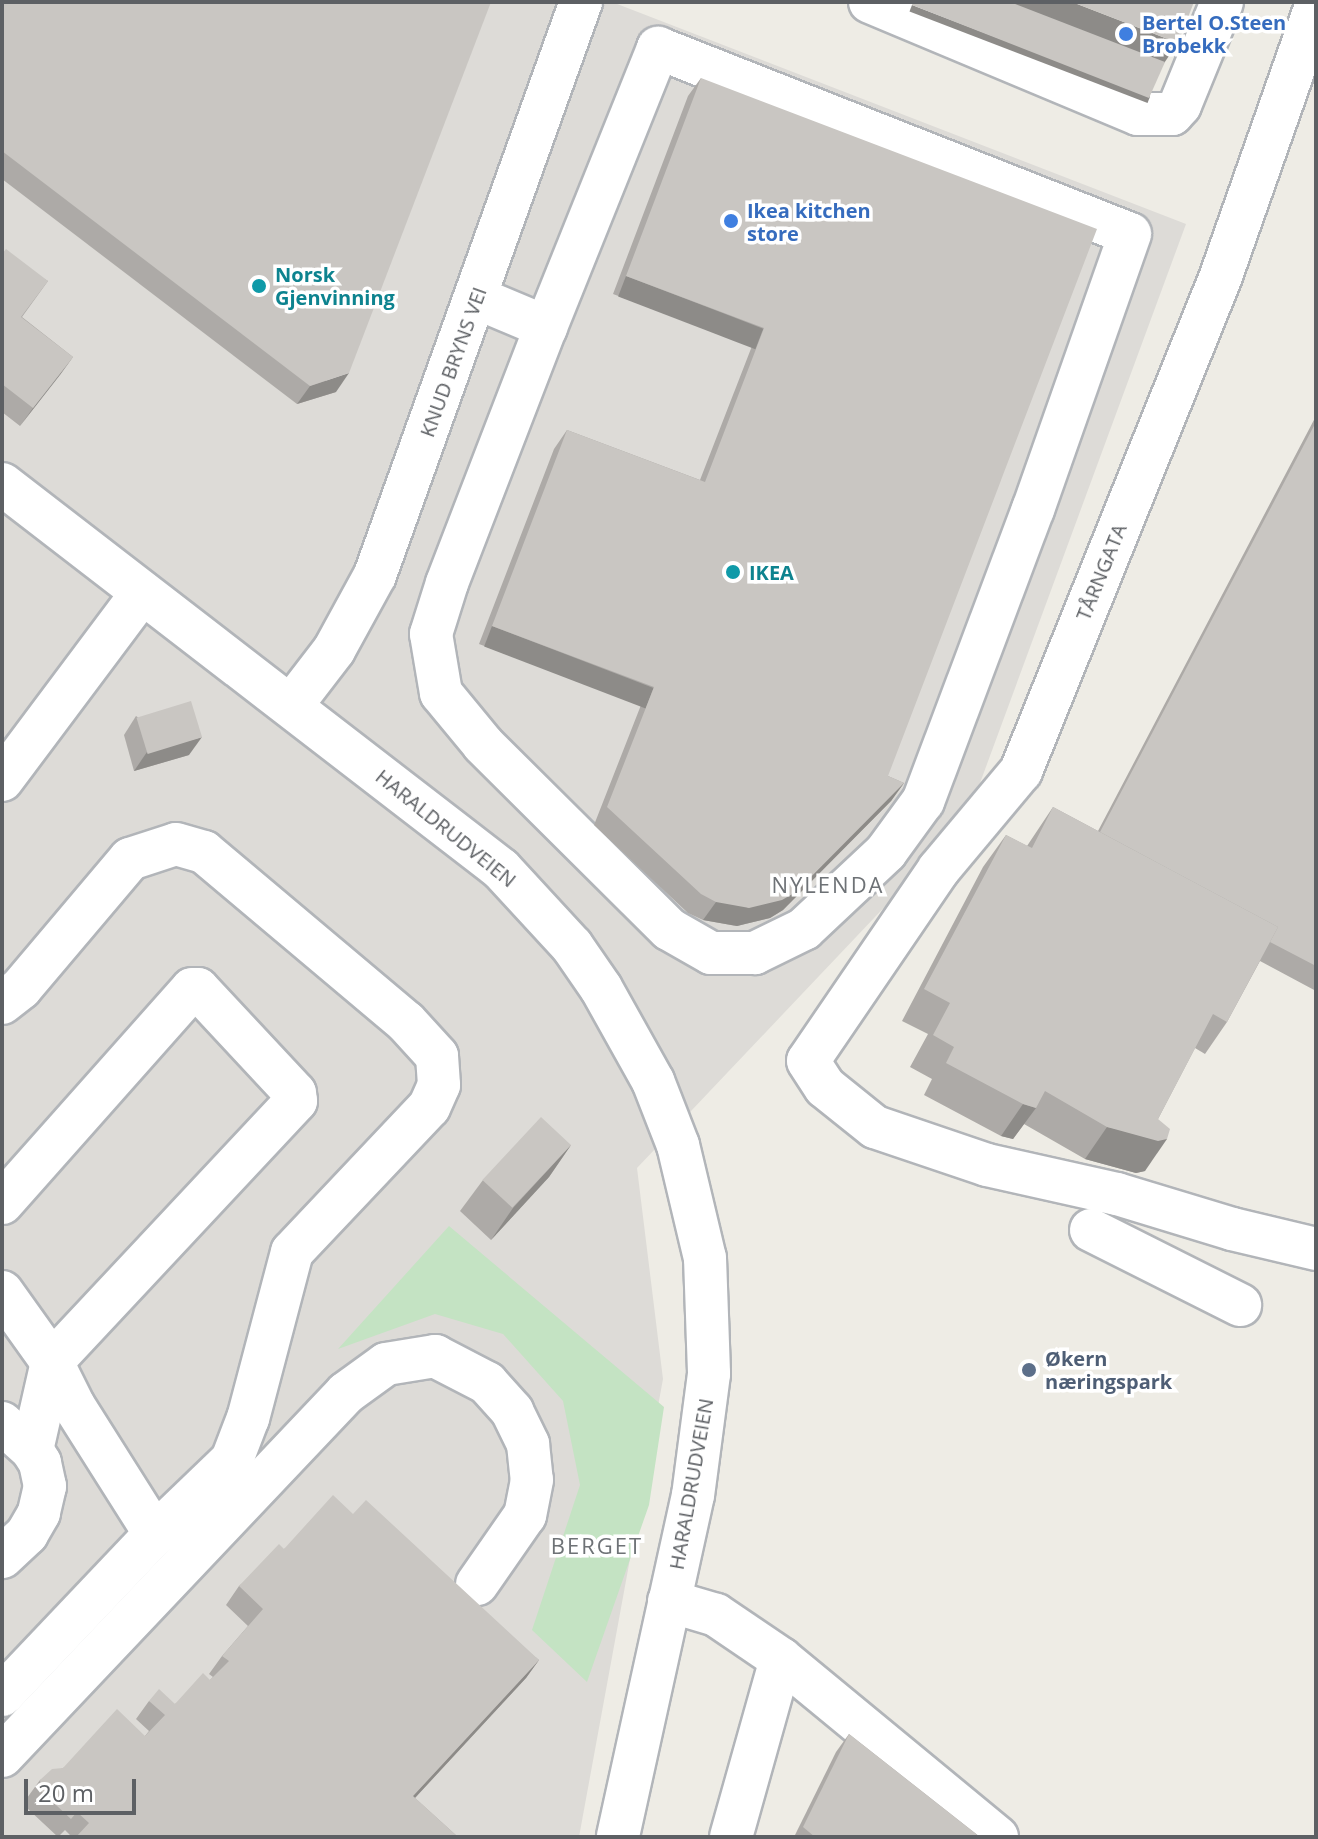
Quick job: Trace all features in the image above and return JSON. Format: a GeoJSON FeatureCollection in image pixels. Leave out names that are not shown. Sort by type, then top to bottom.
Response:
{"type":"FeatureCollection","features":[{"type":"Feature","properties":{"kind":"street","name":"KNUD BRYNS VEI"},"geometry":{"type":"LineString","coordinates":[[291,706],[334,650],[375,575],[581,2]]}},
{"type":"Feature","properties":{"kind":"street"},"geometry":{"type":"LineString","coordinates":[[870,2],[1138,114],[1172,114],[1180,105],[1222,2]]}},
{"type":"Feature","properties":{"kind":"street","name":"TÅRNGATA"},"geometry":{"type":"LineString","coordinates":[[1313,1241],[1232,1229],[1117,1194],[987,1165],[875,1127],[825,1087],[808,1061],[939,869],[1021,771],[1221,276],[1316,6]]}},
{"type":"Feature","properties":{"kind":"street"},"geometry":{"type":"LineString","coordinates":[[658,48],[1130,234],[1033,509],[923,801],[886,852],[804,929],[755,953],[711,953],[669,929],[483,744],[441,693],[431,634],[447,583],[546,327],[658,48]]}},
{"type":"Feature","properties":{"kind":"street"},"geometry":{"type":"LineString","coordinates":[[477,298],[546,327]]}},
{"type":"Feature","properties":{"kind":"street","name":"HARALDRUDVEIEN"},"geometry":{"type":"LineString","coordinates":[[2,484],[466,840],[536,905],[572,946],[601,988],[653,1081],[678,1145],[705,1258],[709,1374],[703,1433],[618,1837]]}},
{"type":"Feature","properties":{"kind":"street"},"geometry":{"type":"LineString","coordinates":[[2,780],[142,593]]}},
{"type":"Feature","properties":{"kind":"street"},"geometry":{"type":"LineString","coordinates":[[2,1003],[31,977],[130,859],[176,844],[204,852],[406,1022],[437,1056],[439,1085],[429,1107],[292,1252],[248,1418],[232,1460],[155,1534],[2,1695]]}},
{"type":"Feature","properties":{"kind":"street"},"geometry":{"type":"LineString","coordinates":[[2,1203],[192,989],[198,989],[295,1093],[296,1101],[52,1362],[17,1436],[43,1471],[44,1500],[27,1534],[2,1557]]}},
{"type":"Feature","properties":{"kind":"street"},"geometry":{"type":"LineString","coordinates":[[1091,1230],[1240,1305]]}},
{"type":"Feature","properties":{"kind":"street"},"geometry":{"type":"LineString","coordinates":[[2,1292],[52,1362],[74,1406],[155,1534]]}},
{"type":"Feature","properties":{"kind":"street"},"geometry":{"type":"LineString","coordinates":[[2,1756],[346,1393],[386,1364],[435,1356],[487,1383],[512,1411],[528,1444],[532,1480],[525,1515],[477,1584]]}},
{"type":"Feature","properties":{"kind":"street"},"geometry":{"type":"LineString","coordinates":[[669,1601],[716,1615],[781,1659],[997,1837]]}},
{"type":"Feature","properties":{"kind":"street"},"geometry":{"type":"LineString","coordinates":[[731,1837],[781,1659]]}},
{"type":"Feature","properties":{"kind":"shaded area"},"geometry":{"type":"Polygon","coordinates":[[[2,2],[612,2],[1186,224],[966,821],[637,1168],[663,1379],[579,1837],[2,1837],[2,2]]]}},
{"type":"Feature","properties":{"kind":"green space"},"geometry":{"type":"Polygon","coordinates":[[[449,1226],[664,1407],[649,1505],[587,1682],[532,1630],[580,1485],[563,1401],[503,1334],[435,1314],[338,1349],[449,1226]]]}},
{"type":"Feature","properties":{"kind":"building","name":"Norsk Gjenvinning"},"geometry":{"type":"Polygon","coordinates":[[[2,2],[491,2],[349,373],[310,386],[2,151],[2,2]]]}},
{"type":"Feature","properties":{"kind":"building"},"geometry":{"type":"Polygon","coordinates":[[[913,2],[1010,2],[1165,62],[1149,98],[912,5],[913,2]]]}},
{"type":"Feature","properties":{"kind":"building"},"geometry":{"type":"Polygon","coordinates":[[[1072,2],[1194,2],[1178,43],[1072,2]]]}},
{"type":"Feature","properties":{"kind":"building","name":"IKEA"},"geometry":{"type":"Polygon","coordinates":[[[701,78],[1097,229],[888,776],[904,783],[796,892],[782,900],[749,908],[716,902],[701,894],[607,807],[654,687],[492,626],[567,430],[705,482],[764,328],[626,276],[701,78]]]}},
{"type":"Feature","properties":{"kind":"building"},"geometry":{"type":"Polygon","coordinates":[[[6,249],[48,281],[21,317],[73,357],[33,408],[2,384],[2,254],[6,249]]]}},
{"type":"Feature","properties":{"kind":"building"},"geometry":{"type":"Polygon","coordinates":[[[1316,422],[1316,966],[1270,942],[1278,927],[1100,832],[1316,422]]]}},
{"type":"Feature","properties":{"kind":"building"},"geometry":{"type":"Polygon","coordinates":[[[191,701],[202,737],[148,754],[136,718],[191,701]]]}},
{"type":"Feature","properties":{"kind":"building"},"geometry":{"type":"Polygon","coordinates":[[[1053,807],[1278,927],[1227,1022],[1213,1014],[1158,1119],[1170,1129],[1167,1139],[1158,1141],[1107,1127],[1045,1091],[1036,1108],[1023,1104],[946,1063],[954,1047],[933,1035],[950,1003],[924,989],[1006,835],[1032,848],[1053,807]]]}},
{"type":"Feature","properties":{"kind":"building"},"geometry":{"type":"Polygon","coordinates":[[[541,1117],[571,1145],[512,1208],[482,1180],[541,1117]]]}},
{"type":"Feature","properties":{"kind":"building"},"geometry":{"type":"Polygon","coordinates":[[[333,1495],[353,1514],[366,1500],[539,1660],[413,1796],[458,1837],[76,1837],[89,1823],[77,1812],[71,1819],[41,1791],[40,1780],[52,1769],[63,1768],[117,1709],[145,1736],[165,1715],[149,1701],[159,1689],[175,1704],[203,1673],[210,1680],[229,1661],[222,1656],[263,1609],[239,1586],[279,1544],[284,1549],[333,1495]]]}},
{"type":"Feature","properties":{"kind":"building"},"geometry":{"type":"Polygon","coordinates":[[[849,1734],[980,1837],[815,1837],[803,1827],[849,1734]]]}},
{"type":"Feature","properties":{"kind":"place","name":"Bertel O.Steen Brobekk"},"geometry":{"type":"Point","coordinates":[1126,34]}},
{"type":"Feature","properties":{"kind":"place","name":"Ikea kitchen store"},"geometry":{"type":"Point","coordinates":[731,221]}},
{"type":"Feature","properties":{"kind":"place","name":"Norsk Gjenvinning"},"geometry":{"type":"Point","coordinates":[259,286]}},
{"type":"Feature","properties":{"kind":"place","name":"IKEA"},"geometry":{"type":"Point","coordinates":[733,572]}},
{"type":"Feature","properties":{"kind":"place","name":"Økern næringspark"},"geometry":{"type":"Point","coordinates":[1029,1370]}},
{"type":"Feature","properties":{"kind":"district","name":"NYLENDA"},"geometry":{"type":"Point","coordinates":[828,885]}},
{"type":"Feature","properties":{"kind":"district","name":"BERGET"},"geometry":{"type":"Point","coordinates":[597,1546]}}]}
